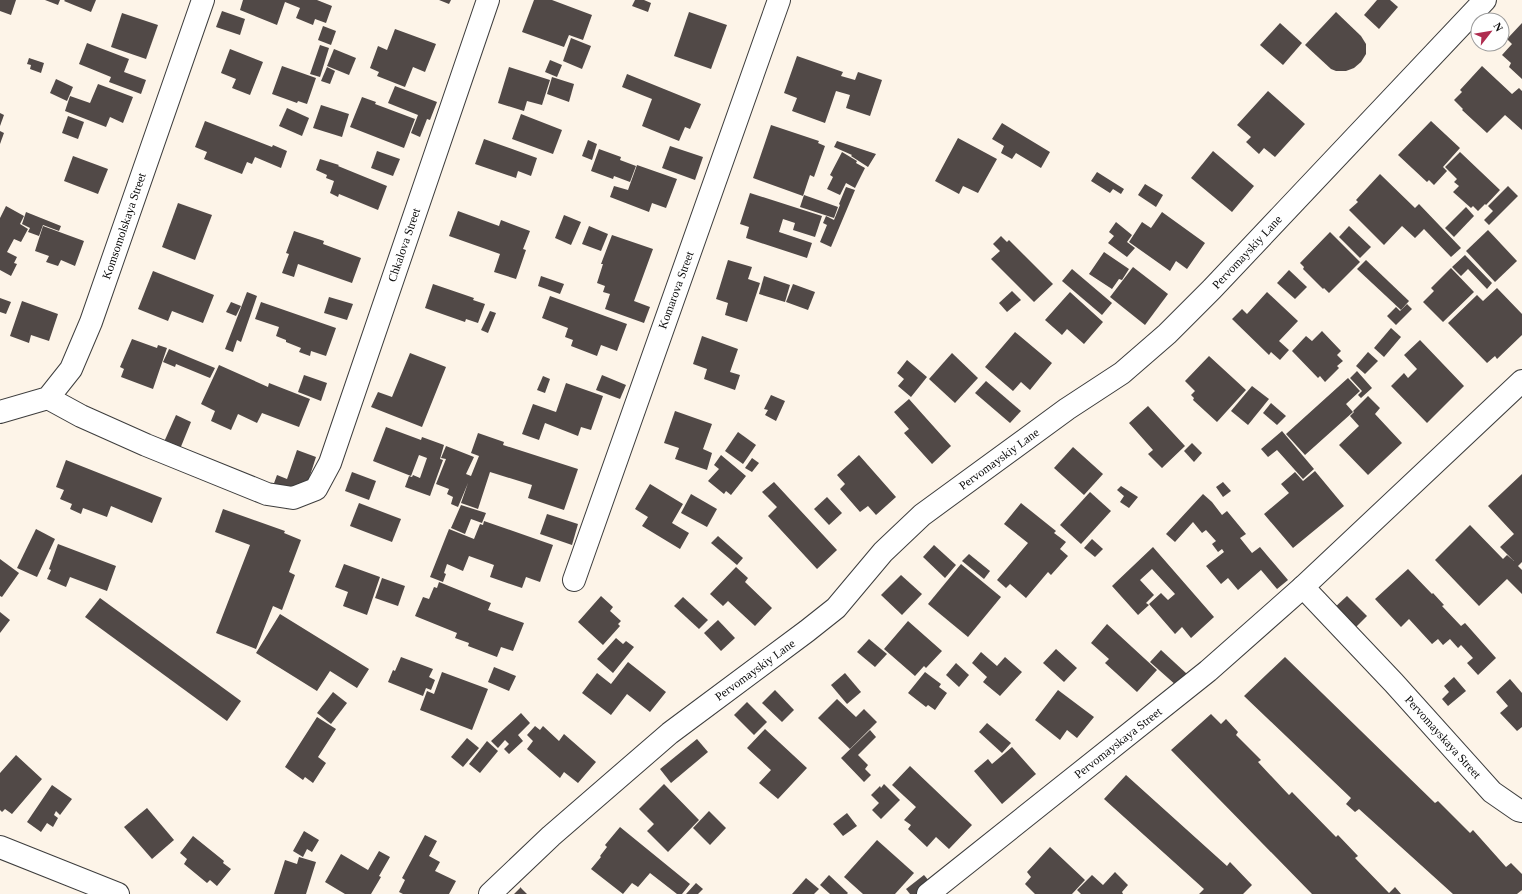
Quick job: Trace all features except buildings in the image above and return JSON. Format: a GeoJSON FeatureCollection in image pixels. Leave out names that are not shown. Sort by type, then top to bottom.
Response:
{"type":"FeatureCollection","features":[{"type":"Feature","properties":{"kind":"street","name":"Komsomolskaya Street"},"geometry":{"type":"LineString","coordinates":[[48,398],[71,369],[91,322],[203,0]]}},
{"type":"Feature","properties":{"kind":"street","name":"Chkalova Street"},"geometry":{"type":"LineString","coordinates":[[48,398],[81,416],[146,445],[267,494],[293,498],[316,489],[330,463],[488,0]]}},
{"type":"Feature","properties":{"kind":"street","name":"Komarova Street"},"geometry":{"type":"LineString","coordinates":[[574,580],[779,0]]}},
{"type":"Feature","properties":{"kind":"street","name":"Pervomayskiy Lane"},"geometry":{"type":"LineString","coordinates":[[490,894],[551,836],[670,733],[836,608],[883,552],[922,515],[1067,409],[1122,373],[1167,334],[1212,289],[1485,0]]}},
{"type":"Feature","properties":{"kind":"street","name":"Pervomayskaya Street"},"geometry":{"type":"LineString","coordinates":[[928,894],[1208,672],[1304,587],[1522,381]]}},
{"type":"Feature","properties":{"kind":"street"},"geometry":{"type":"LineString","coordinates":[[0,412],[48,398]]}},
{"type":"Feature","properties":{"kind":"street","name":"Pervomayskaya Street"},"geometry":{"type":"LineString","coordinates":[[1304,587],[1394,683],[1492,792],[1518,810],[1522,811]]}},
{"type":"Feature","properties":{"kind":"street"},"geometry":{"type":"LineString","coordinates":[[0,847],[118,894]]}}]}
